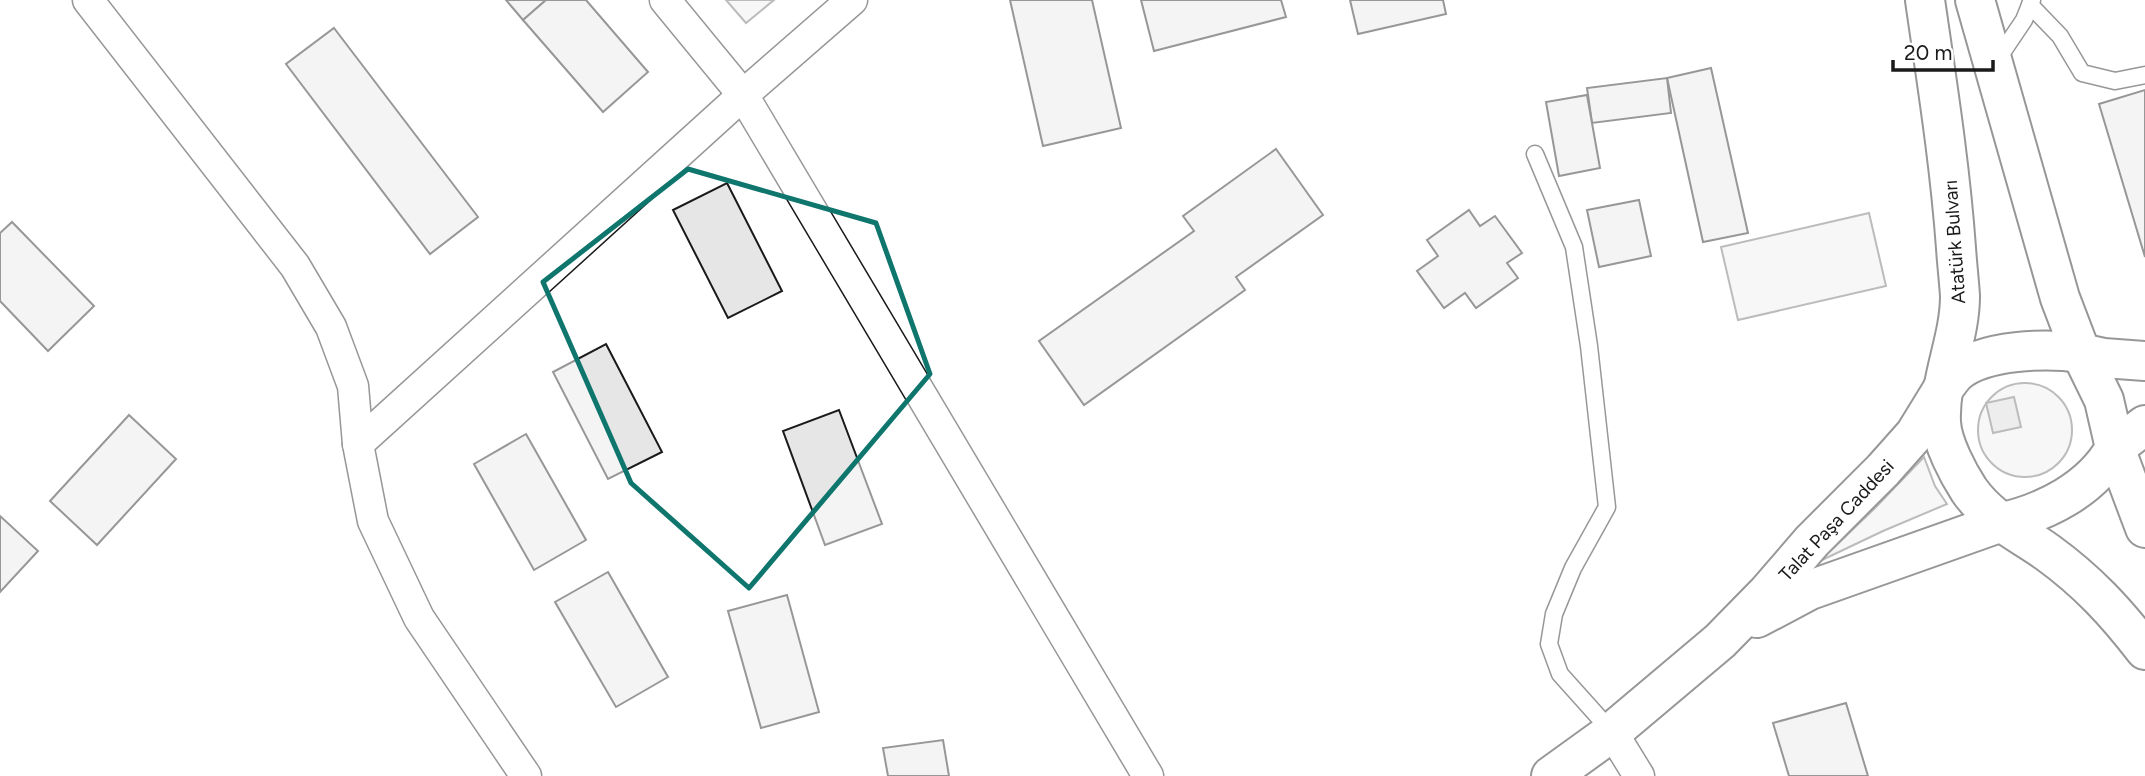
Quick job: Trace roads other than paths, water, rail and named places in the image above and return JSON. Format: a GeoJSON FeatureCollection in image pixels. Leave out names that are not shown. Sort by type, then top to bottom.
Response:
{"type":"FeatureCollection","features":[{"type":"Feature","properties":{"kind":"main road","name":"Atatürk Bulvarı"},"geometry":{"type":"LineString","coordinates":[[1925,0],[1952,186],[1960,297],[1942,390],[1941,425],[1953,462],[1970,491],[2000,523],[2045,551],[2082,579],[2115,611],[2145,650]]}},
{"type":"Feature","properties":{"kind":"main road"},"geometry":{"type":"LineString","coordinates":[[1975,0],[2060,298],[2081,352],[2104,400],[2115,447],[2145,528]]}},
{"type":"Feature","properties":{"kind":"main road"},"geometry":{"type":"LineString","coordinates":[[1942,390],[1958,372],[1996,355],[2033,349],[2059,349],[2105,358],[2145,361]]}},
{"type":"Feature","properties":{"kind":"main road","name":"Talat Paşa Caddesi"},"geometry":{"type":"LineString","coordinates":[[1551,776],[1612,732],[1720,641],[1915,434],[1942,390]]}},
{"type":"Feature","properties":{"kind":"main road"},"geometry":{"type":"LineString","coordinates":[[2000,523],[2036,512],[2077,489],[2099,472],[2115,447],[2145,425]]}},
{"type":"Feature","properties":{"kind":"main road","name":"Talat Paşa Caddesi"},"geometry":{"type":"LineString","coordinates":[[1720,641],[1770,610],[1810,590],[2000,523]]}},
{"type":"Feature","properties":{"kind":"street"},"geometry":{"type":"LineString","coordinates":[[88,0],[295,266],[331,327],[353,386],[358,444],[373,522],[419,618],[526,776]]}},
{"type":"Feature","properties":{"kind":"street"},"geometry":{"type":"LineString","coordinates":[[665,0],[743,94],[1148,776]]}},
{"type":"Feature","properties":{"kind":"street"},"geometry":{"type":"LineString","coordinates":[[358,444],[743,94],[852,0]]}},
{"type":"Feature","properties":{"kind":"street"},"geometry":{"type":"LineString","coordinates":[[1612,732],[1639,776]]}},
{"type":"Feature","properties":{"kind":"lane"},"geometry":{"type":"LineString","coordinates":[[1993,65],[2024,20],[2031,3],[2060,36],[2082,73],[2115,81],[2145,75]]}},
{"type":"Feature","properties":{"kind":"lane"},"geometry":{"type":"LineString","coordinates":[[1535,154],[1574,247],[1590,346],[1607,507],[1573,568],[1554,614],[1549,644],[1560,674],[1612,732]]}}]}
